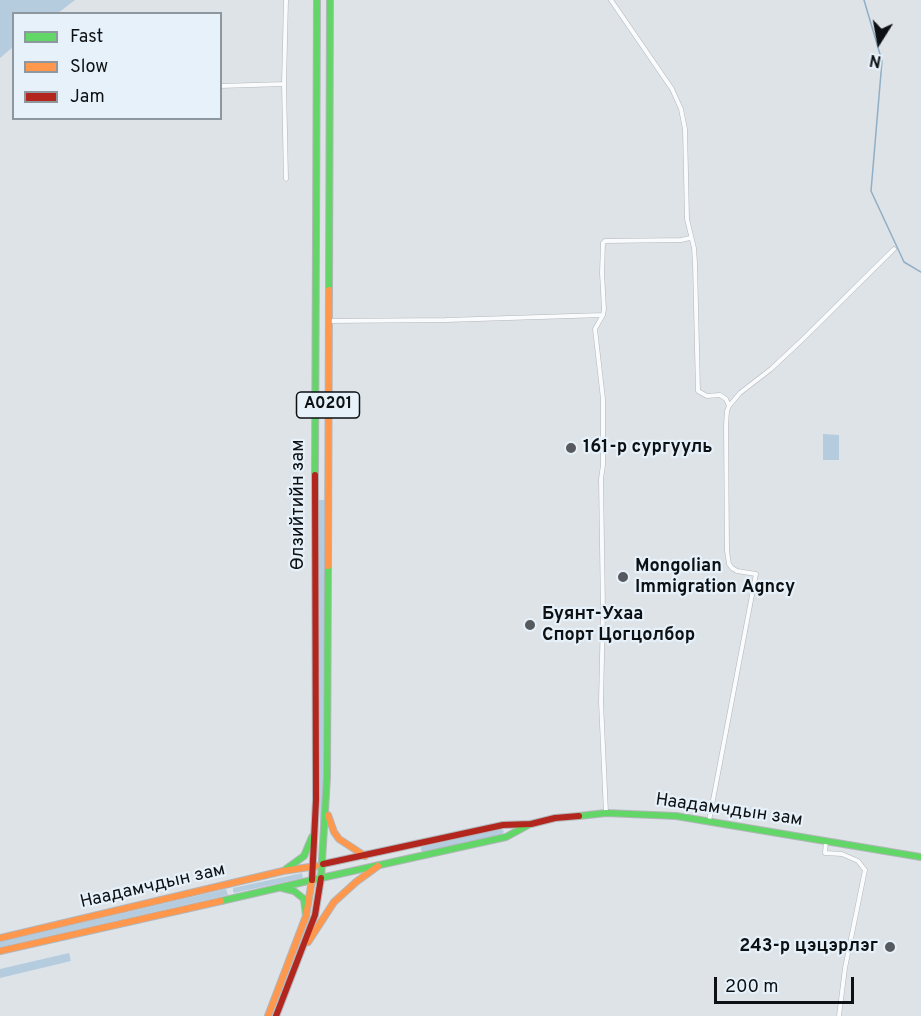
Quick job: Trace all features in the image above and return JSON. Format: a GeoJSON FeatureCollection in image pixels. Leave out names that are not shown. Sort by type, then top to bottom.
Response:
{"type":"FeatureCollection","features":[{"type":"Feature","properties":{"kind":"main road","name":"Өлзийтийн зам"},"geometry":{"type":"LineString","coordinates":[[268,1016],[306,916],[312,880],[315,829],[314,231],[317,0]]}},
{"type":"Feature","properties":{"kind":"main road","name":"Өлзийтийн зам"},"geometry":{"type":"LineString","coordinates":[[301,952],[315,915],[323,864],[326,809],[330,0]]}},
{"type":"Feature","properties":{"kind":"main road"},"geometry":{"type":"LineString","coordinates":[[314,231],[328,231]]}},
{"type":"Feature","properties":{"kind":"main road"},"geometry":{"type":"LineString","coordinates":[[326,809],[334,832],[339,839],[365,856]]}},
{"type":"Feature","properties":{"kind":"main road","name":"Наадамчдын зам"},"geometry":{"type":"LineString","coordinates":[[0,938],[283,871],[365,856],[503,825],[531,824],[566,817],[606,813],[642,813],[709,821],[921,856]]}},
{"type":"Feature","properties":{"kind":"main road","name":"Наадамчдын зам"},"geometry":{"type":"LineString","coordinates":[[0,951],[506,837],[531,824]]}},
{"type":"Feature","properties":{"kind":"main road"},"geometry":{"type":"LineString","coordinates":[[283,871],[304,856],[315,829]]}},
{"type":"Feature","properties":{"kind":"main road"},"geometry":{"type":"LineString","coordinates":[[419,856],[420,843]]}},
{"type":"Feature","properties":{"kind":"main road"},"geometry":{"type":"LineString","coordinates":[[412,845],[419,856]]}},
{"type":"Feature","properties":{"kind":"main road"},"geometry":{"type":"LineString","coordinates":[[276,1016],[301,952],[334,902],[378,866]]}},
{"type":"Feature","properties":{"kind":"main road"},"geometry":{"type":"LineString","coordinates":[[230,884],[233,898]]}},
{"type":"Feature","properties":{"kind":"main road"},"geometry":{"type":"LineString","coordinates":[[279,887],[294,891],[304,899],[306,916]]}},
{"type":"Feature","properties":{"kind":"street"},"geometry":{"type":"LineString","coordinates":[[286,0],[284,84],[286,179]]}},
{"type":"Feature","properties":{"kind":"street"},"geometry":{"type":"LineString","coordinates":[[611,0],[672,89],[681,109],[685,129],[687,219],[695,263],[698,391],[706,396],[720,395],[726,399],[729,406]]}},
{"type":"Feature","properties":{"kind":"street"},"geometry":{"type":"LineString","coordinates":[[222,86],[284,84]]}},
{"type":"Feature","properties":{"kind":"street"},"geometry":{"type":"LineString","coordinates":[[606,813],[601,702],[603,399],[595,329],[603,315],[603,249],[605,241],[690,238]]}},
{"type":"Feature","properties":{"kind":"street"},"geometry":{"type":"LineString","coordinates":[[709,821],[756,574],[737,571],[729,564],[726,425],[729,406],[740,393],[771,369],[801,341],[894,249]]}},
{"type":"Feature","properties":{"kind":"street"},"geometry":{"type":"LineString","coordinates":[[327,321],[603,315]]}},
{"type":"Feature","properties":{"kind":"street"},"geometry":{"type":"LineString","coordinates":[[826,841],[825,853],[842,854],[858,861],[865,870],[845,968],[839,1016]]}},
{"type":"Feature","properties":{"kind":"shaded area"},"geometry":{"type":"Polygon","coordinates":[[[0,0],[75,0],[59,12],[12,12],[12,48],[0,58],[0,0]]]}},
{"type":"Feature","properties":{"kind":"shaded area"},"geometry":{"type":"Polygon","coordinates":[[[823,434],[839,435],[839,460],[823,460],[823,434]]]}},
{"type":"Feature","properties":{"kind":"shaded area"},"geometry":{"type":"Polygon","coordinates":[[[319,500],[325,500],[323,822],[320,838],[319,500]]]}},
{"type":"Feature","properties":{"kind":"shaded area"},"geometry":{"type":"Polygon","coordinates":[[[500,829],[504,831],[502,835],[422,852],[421,850],[421,847],[500,829]]]}},
{"type":"Feature","properties":{"kind":"shaded area"},"geometry":{"type":"Polygon","coordinates":[[[302,873],[303,878],[234,893],[233,891],[233,888],[302,873]]]}},
{"type":"Feature","properties":{"kind":"shaded area"},"geometry":{"type":"Polygon","coordinates":[[[226,889],[228,895],[0,947],[0,942],[226,889]]]}},
{"type":"Feature","properties":{"kind":"shaded area"},"geometry":{"type":"Polygon","coordinates":[[[69,953],[71,961],[0,978],[0,969],[69,953]]]}},
{"type":"Feature","properties":{"kind":"waterway"},"geometry":{"type":"LineString","coordinates":[[864,0],[882,61],[871,191],[904,262],[921,272]]}},
{"type":"Feature","properties":{"kind":"traffic: fast"},"geometry":{"type":"LineString","coordinates":[[315,475],[317,0]]}},
{"type":"Feature","properties":{"kind":"traffic: fast"},"geometry":{"type":"LineString","coordinates":[[329,290],[330,0]]}},
{"type":"Feature","properties":{"kind":"traffic: fast"},"geometry":{"type":"LineString","coordinates":[[221,901],[321,878],[327,777],[328,566]]}},
{"type":"Feature","properties":{"kind":"traffic: fast"},"geometry":{"type":"LineString","coordinates":[[579,816],[606,813],[676,816],[921,857]]}},
{"type":"Feature","properties":{"kind":"traffic: fast"},"geometry":{"type":"LineString","coordinates":[[321,878],[506,837],[530,824]]}},
{"type":"Feature","properties":{"kind":"traffic: fast"},"geometry":{"type":"LineString","coordinates":[[286,869],[304,856],[312,837]]}},
{"type":"Feature","properties":{"kind":"traffic: fast"},"geometry":{"type":"LineString","coordinates":[[282,888],[294,891],[304,899],[306,916]]}},
{"type":"Feature","properties":{"kind":"traffic: slow"},"geometry":{"type":"LineString","coordinates":[[328,566],[329,290]]}},
{"type":"Feature","properties":{"kind":"traffic: slow"},"geometry":{"type":"LineString","coordinates":[[328,815],[339,839],[365,856]]}},
{"type":"Feature","properties":{"kind":"traffic: slow"},"geometry":{"type":"LineString","coordinates":[[0,938],[283,871],[316,866]]}},
{"type":"Feature","properties":{"kind":"traffic: slow"},"geometry":{"type":"LineString","coordinates":[[308,942],[334,902],[378,866]]}},
{"type":"Feature","properties":{"kind":"traffic: slow"},"geometry":{"type":"LineString","coordinates":[[268,1016],[306,916],[312,880]]}},
{"type":"Feature","properties":{"kind":"traffic: slow"},"geometry":{"type":"LineString","coordinates":[[0,951],[221,901]]}},
{"type":"Feature","properties":{"kind":"traffic: jam"},"geometry":{"type":"LineString","coordinates":[[312,880],[316,800],[315,475]]}},
{"type":"Feature","properties":{"kind":"traffic: jam"},"geometry":{"type":"LineString","coordinates":[[323,864],[503,825],[531,824],[555,818],[579,816]]}},
{"type":"Feature","properties":{"kind":"traffic: jam"},"geometry":{"type":"LineString","coordinates":[[276,1016],[315,915],[321,878]]}},
{"type":"Feature","properties":{"kind":"place","name":"161-р сургууль"},"geometry":{"type":"Point","coordinates":[571,448]}},
{"type":"Feature","properties":{"kind":"place","name":"Mongolian Immigration Agncy"},"geometry":{"type":"Point","coordinates":[623,577]}},
{"type":"Feature","properties":{"kind":"place","name":"Буянт-Ухаа Спорт Цогцолбор"},"geometry":{"type":"Point","coordinates":[530,625]}},
{"type":"Feature","properties":{"kind":"place","name":"243-р цэцэрлэг"},"geometry":{"type":"Point","coordinates":[890,947]}}]}
